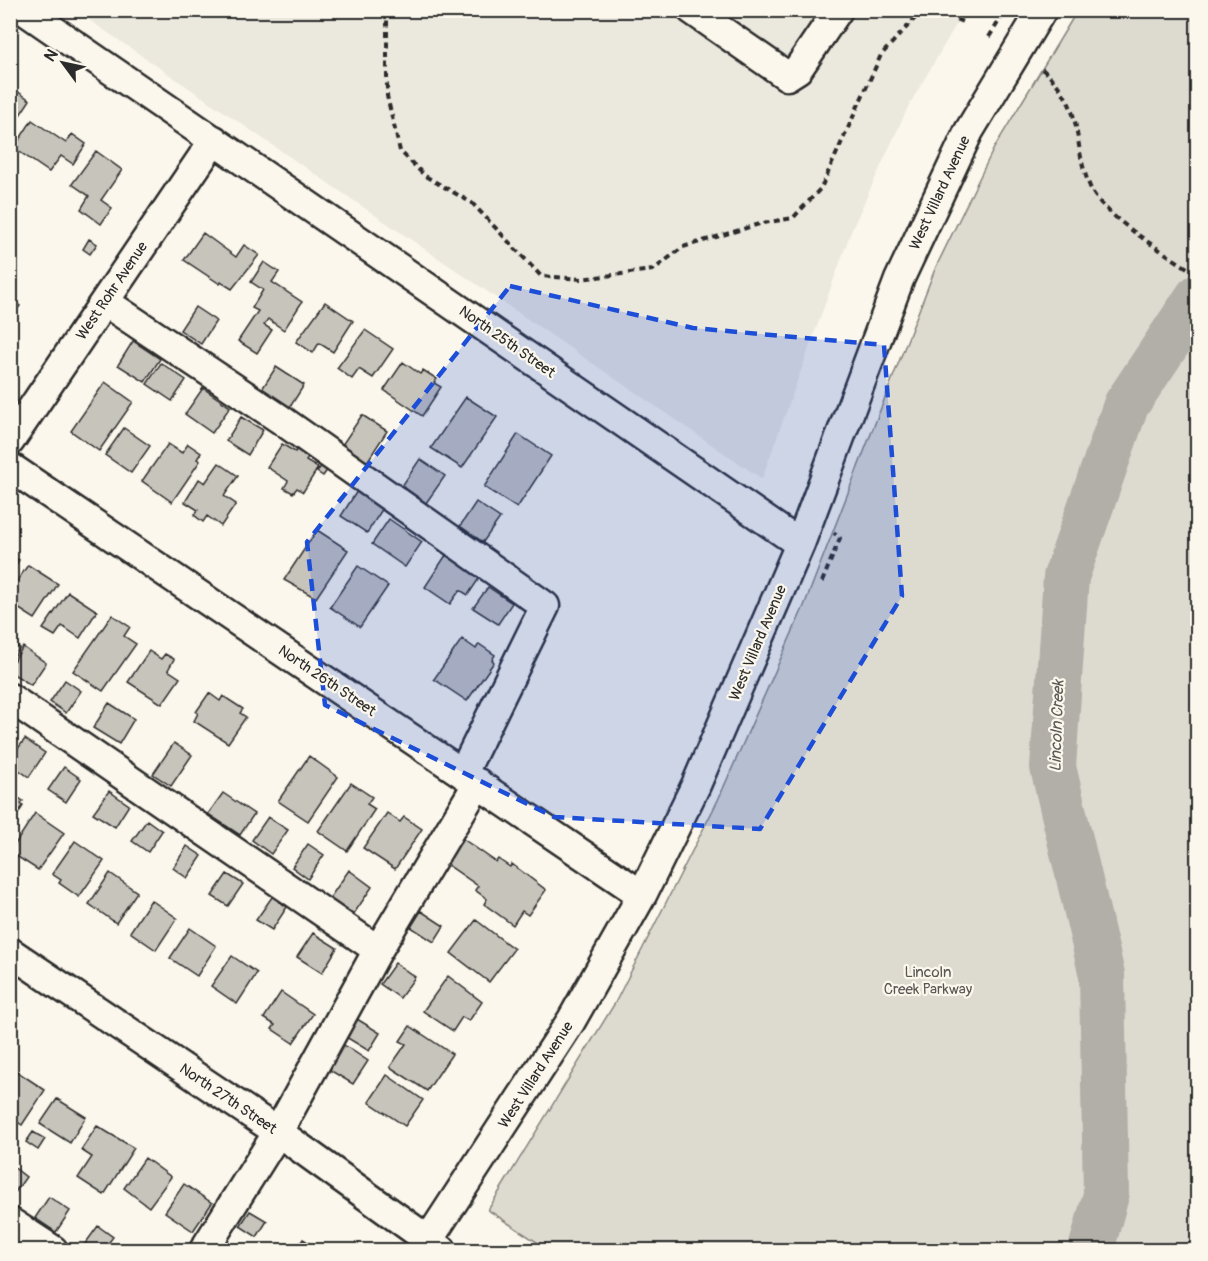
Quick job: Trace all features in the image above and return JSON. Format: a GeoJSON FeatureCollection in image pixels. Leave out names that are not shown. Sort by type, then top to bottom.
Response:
{"type":"FeatureCollection","features":[{"type":"Feature","properties":{"kind":"street","name":"North 25th Street"},"geometry":{"type":"LineString","coordinates":[[24,10],[800,544]]}},
{"type":"Feature","properties":{"kind":"street"},"geometry":{"type":"LineString","coordinates":[[692,10],[787,76],[798,69],[838,10]]}},
{"type":"Feature","properties":{"kind":"street","name":"West Villard Avenue"},"geometry":{"type":"LineString","coordinates":[[430,1247],[571,1021],[642,895],[696,785],[800,544],[900,280],[934,203],[969,131],[1042,10]]}},
{"type":"Feature","properties":{"kind":"street","name":"West Rohr Avenue"},"geometry":{"type":"LineString","coordinates":[[10,441],[214,140]]}},
{"type":"Feature","properties":{"kind":"street"},"geometry":{"type":"LineString","coordinates":[[105,302],[280,419],[545,606],[471,778],[278,1132],[204,1251]]}},
{"type":"Feature","properties":{"kind":"street","name":"North 26th Street"},"geometry":{"type":"LineString","coordinates":[[10,467],[642,895]]}},
{"type":"Feature","properties":{"kind":"street"},"geometry":{"type":"LineString","coordinates":[[10,698],[378,950]]}},
{"type":"Feature","properties":{"kind":"street","name":"North 27th Street"},"geometry":{"type":"LineString","coordinates":[[10,952],[278,1132],[430,1247]]}},
{"type":"Feature","properties":{"kind":"street"},"geometry":{"type":"LineString","coordinates":[[10,1222],[53,1251]]}},
{"type":"Feature","properties":{"kind":"path"},"geometry":{"type":"LineString","coordinates":[[387,10],[387,96],[400,151],[425,176],[472,203],[541,276],[581,279],[654,270],[683,247],[763,223],[793,218],[821,188],[880,55],[918,15],[928,10]]}},
{"type":"Feature","properties":{"kind":"path"},"geometry":{"type":"LineString","coordinates":[[954,10],[955,18],[966,23]]}},
{"type":"Feature","properties":{"kind":"path"},"geometry":{"type":"LineString","coordinates":[[989,37],[1006,10]]}},
{"type":"Feature","properties":{"kind":"path"},"geometry":{"type":"LineString","coordinates":[[1042,69],[1060,85],[1073,110],[1084,170],[1092,191],[1123,223],[1197,275]]}},
{"type":"Feature","properties":{"kind":"path"},"geometry":{"type":"LineString","coordinates":[[822,582],[840,538],[834,534]]}},
{"type":"Feature","properties":{"kind":"path"},"geometry":{"type":"LineString","coordinates":[[1197,741],[1195,771],[1197,814]]}},
{"type":"Feature","properties":{"kind":"highlighted area"},"geometry":{"type":"Polygon","coordinates":[[[510,286],[693,328],[884,345],[902,596],[760,829],[554,817],[325,705],[307,542],[510,286]]]}},
{"type":"Feature","properties":{"kind":"shaded area"},"geometry":{"type":"Polygon","coordinates":[[[76,11],[964,11],[908,107],[852,229],[762,479],[76,11]]]}},
{"type":"Feature","properties":{"kind":"green space","name":"Lincoln Creek Parkway"},"geometry":{"type":"Polygon","coordinates":[[[1077,11],[1197,11],[1197,1250],[549,1250],[488,1210],[615,1003],[718,800],[804,606],[935,269],[994,148],[1077,11]]]}},
{"type":"Feature","properties":{"kind":"building"},"geometry":{"type":"Polygon","coordinates":[[[14,89],[30,100],[16,121],[10,117],[10,94],[14,89]]]}},
{"type":"Feature","properties":{"kind":"building"},"geometry":{"type":"Polygon","coordinates":[[[32,120],[66,143],[72,134],[86,144],[73,164],[61,156],[49,172],[14,148],[32,120]]]}},
{"type":"Feature","properties":{"kind":"building"},"geometry":{"type":"Polygon","coordinates":[[[96,151],[122,170],[101,200],[112,208],[101,224],[81,209],[89,196],[72,184],[96,151]]]}},
{"type":"Feature","properties":{"kind":"building"},"geometry":{"type":"Polygon","coordinates":[[[203,233],[236,257],[244,245],[259,255],[232,289],[221,282],[220,284],[184,260],[203,233]]]}},
{"type":"Feature","properties":{"kind":"building"},"geometry":{"type":"Polygon","coordinates":[[[89,239],[97,244],[90,254],[83,249],[89,239]]]}},
{"type":"Feature","properties":{"kind":"building"},"geometry":{"type":"Polygon","coordinates":[[[264,262],[279,272],[272,282],[302,302],[284,330],[268,319],[264,325],[272,330],[257,353],[238,341],[258,311],[252,308],[263,290],[251,282],[264,262]]]}},
{"type":"Feature","properties":{"kind":"building"},"geometry":{"type":"Polygon","coordinates":[[[10,299],[20,306],[10,319],[10,299]]]}},
{"type":"Feature","properties":{"kind":"building"},"geometry":{"type":"Polygon","coordinates":[[[325,302],[353,321],[333,352],[319,343],[313,353],[296,342],[325,302]]]}},
{"type":"Feature","properties":{"kind":"building"},"geometry":{"type":"Polygon","coordinates":[[[195,307],[216,321],[201,344],[180,330],[195,307]]]}},
{"type":"Feature","properties":{"kind":"building"},"geometry":{"type":"Polygon","coordinates":[[[365,330],[393,349],[373,378],[359,369],[352,379],[337,368],[365,330]]]}},
{"type":"Feature","properties":{"kind":"building"},"geometry":{"type":"Polygon","coordinates":[[[133,341],[160,359],[145,382],[118,365],[133,341]]]}},
{"type":"Feature","properties":{"kind":"building"},"geometry":{"type":"Polygon","coordinates":[[[403,362],[420,374],[423,370],[437,379],[434,383],[441,387],[422,416],[384,390],[403,362]]]}},
{"type":"Feature","properties":{"kind":"building"},"geometry":{"type":"Polygon","coordinates":[[[161,363],[186,380],[172,401],[147,384],[161,363]]]}},
{"type":"Feature","properties":{"kind":"building"},"geometry":{"type":"Polygon","coordinates":[[[276,367],[304,385],[290,407],[262,389],[276,367]]]}},
{"type":"Feature","properties":{"kind":"building"},"geometry":{"type":"Polygon","coordinates":[[[105,382],[133,402],[99,451],[71,431],[105,382]]]}},
{"type":"Feature","properties":{"kind":"building"},"geometry":{"type":"Polygon","coordinates":[[[203,388],[230,407],[212,433],[185,414],[203,388]]]}},
{"type":"Feature","properties":{"kind":"building"},"geometry":{"type":"Polygon","coordinates":[[[466,397],[497,417],[462,468],[431,448],[466,397]]]}},
{"type":"Feature","properties":{"kind":"building"},"geometry":{"type":"Polygon","coordinates":[[[362,415],[387,431],[367,462],[342,445],[362,415]]]}},
{"type":"Feature","properties":{"kind":"building"},"geometry":{"type":"Polygon","coordinates":[[[241,417],[263,430],[248,455],[226,441],[241,417]]]}},
{"type":"Feature","properties":{"kind":"building"},"geometry":{"type":"Polygon","coordinates":[[[124,428],[150,446],[131,473],[105,455],[124,428]]]}},
{"type":"Feature","properties":{"kind":"building"},"geometry":{"type":"Polygon","coordinates":[[[518,434],[551,456],[517,508],[484,487],[518,434]]]}},
{"type":"Feature","properties":{"kind":"building"},"geometry":{"type":"Polygon","coordinates":[[[168,444],[182,453],[188,444],[201,453],[197,459],[200,461],[172,502],[142,481],[168,444]]]}},
{"type":"Feature","properties":{"kind":"building"},"geometry":{"type":"Polygon","coordinates":[[[282,444],[295,452],[299,446],[310,454],[306,461],[318,468],[303,492],[297,488],[293,493],[284,488],[288,481],[267,467],[282,444]]]}},
{"type":"Feature","properties":{"kind":"building"},"geometry":{"type":"Polygon","coordinates":[[[420,459],[445,476],[426,503],[402,486],[420,459]]]}},
{"type":"Feature","properties":{"kind":"building"},"geometry":{"type":"Polygon","coordinates":[[[219,463],[238,476],[224,496],[236,504],[221,526],[207,516],[203,522],[194,515],[198,510],[185,502],[199,479],[205,483],[219,463]]]}},
{"type":"Feature","properties":{"kind":"building"},"geometry":{"type":"Polygon","coordinates":[[[322,465],[328,469],[323,476],[317,472],[322,465]]]}},
{"type":"Feature","properties":{"kind":"building"},"geometry":{"type":"Polygon","coordinates":[[[357,491],[383,508],[367,533],[341,516],[357,491]]]}},
{"type":"Feature","properties":{"kind":"building"},"geometry":{"type":"Polygon","coordinates":[[[476,502],[500,518],[483,542],[460,526],[476,502]]]}},
{"type":"Feature","properties":{"kind":"building"},"geometry":{"type":"Polygon","coordinates":[[[389,519],[422,542],[405,567],[372,544],[389,519]]]}},
{"type":"Feature","properties":{"kind":"building"},"geometry":{"type":"Polygon","coordinates":[[[317,530],[348,550],[316,598],[284,580],[317,530]]]}},
{"type":"Feature","properties":{"kind":"building"},"geometry":{"type":"Polygon","coordinates":[[[10,555],[19,560],[10,574],[10,555]]]}},
{"type":"Feature","properties":{"kind":"building"},"geometry":{"type":"Polygon","coordinates":[[[446,555],[480,577],[468,595],[460,590],[450,604],[425,587],[446,555]]]}},
{"type":"Feature","properties":{"kind":"building"},"geometry":{"type":"Polygon","coordinates":[[[28,565],[58,584],[35,619],[10,603],[10,591],[28,565]]]}},
{"type":"Feature","properties":{"kind":"building"},"geometry":{"type":"Polygon","coordinates":[[[358,566],[388,586],[360,627],[330,607],[358,566]]]}},
{"type":"Feature","properties":{"kind":"building"},"geometry":{"type":"Polygon","coordinates":[[[488,587],[512,603],[498,624],[473,608],[488,587]]]}},
{"type":"Feature","properties":{"kind":"building"},"geometry":{"type":"Polygon","coordinates":[[[68,592],[97,611],[80,638],[62,626],[55,636],[43,629],[68,592]]]}},
{"type":"Feature","properties":{"kind":"building"},"geometry":{"type":"Polygon","coordinates":[[[112,615],[130,627],[124,636],[136,644],[103,691],[73,671],[112,615]]]}},
{"type":"Feature","properties":{"kind":"building"},"geometry":{"type":"Polygon","coordinates":[[[462,639],[476,649],[479,644],[495,655],[492,660],[494,662],[467,701],[434,679],[462,639]]]}},
{"type":"Feature","properties":{"kind":"building"},"geometry":{"type":"Polygon","coordinates":[[[10,642],[20,648],[10,662],[10,642]]]}},
{"type":"Feature","properties":{"kind":"building"},"geometry":{"type":"Polygon","coordinates":[[[23,647],[46,663],[31,685],[10,672],[10,666],[23,647]]]}},
{"type":"Feature","properties":{"kind":"building"},"geometry":{"type":"Polygon","coordinates":[[[149,651],[161,659],[165,654],[174,659],[168,670],[180,678],[162,704],[128,682],[149,651]]]}},
{"type":"Feature","properties":{"kind":"building"},"geometry":{"type":"Polygon","coordinates":[[[65,680],[81,691],[66,713],[50,702],[65,680]]]}},
{"type":"Feature","properties":{"kind":"building"},"geometry":{"type":"Polygon","coordinates":[[[209,693],[220,701],[223,696],[243,709],[240,713],[246,717],[228,743],[194,721],[198,713],[196,712],[209,693]]]}},
{"type":"Feature","properties":{"kind":"building"},"geometry":{"type":"Polygon","coordinates":[[[109,703],[134,719],[119,744],[93,728],[109,703]]]}},
{"type":"Feature","properties":{"kind":"building"},"geometry":{"type":"Polygon","coordinates":[[[25,739],[45,753],[29,777],[10,764],[10,759],[25,739]]]}},
{"type":"Feature","properties":{"kind":"building"},"geometry":{"type":"Polygon","coordinates":[[[174,743],[192,755],[171,786],[153,774],[174,743]]]}},
{"type":"Feature","properties":{"kind":"building"},"geometry":{"type":"Polygon","coordinates":[[[309,756],[338,777],[308,821],[278,801],[309,756]]]}},
{"type":"Feature","properties":{"kind":"building"},"geometry":{"type":"Polygon","coordinates":[[[64,767],[81,779],[66,802],[48,790],[64,767]]]}},
{"type":"Feature","properties":{"kind":"building"},"geometry":{"type":"Polygon","coordinates":[[[351,783],[372,797],[367,804],[375,809],[347,851],[318,831],[351,783]]]}},
{"type":"Feature","properties":{"kind":"building"},"geometry":{"type":"Polygon","coordinates":[[[109,791],[129,805],[115,827],[93,813],[109,791]]]}},
{"type":"Feature","properties":{"kind":"building"},"geometry":{"type":"Polygon","coordinates":[[[10,792],[23,801],[21,804],[23,806],[10,826],[10,792]]]}},
{"type":"Feature","properties":{"kind":"building"},"geometry":{"type":"Polygon","coordinates":[[[223,793],[254,814],[240,835],[208,814],[223,793]]]}},
{"type":"Feature","properties":{"kind":"building"},"geometry":{"type":"Polygon","coordinates":[[[35,813],[64,833],[38,870],[10,852],[35,813]]]}},
{"type":"Feature","properties":{"kind":"building"},"geometry":{"type":"Polygon","coordinates":[[[387,813],[400,822],[404,817],[422,829],[395,869],[363,848],[387,813]]]}},
{"type":"Feature","properties":{"kind":"building"},"geometry":{"type":"Polygon","coordinates":[[[268,817],[288,830],[271,854],[252,840],[268,817]]]}},
{"type":"Feature","properties":{"kind":"building"},"geometry":{"type":"Polygon","coordinates":[[[147,820],[162,831],[148,852],[132,841],[147,820]]]}},
{"type":"Feature","properties":{"kind":"building"},"geometry":{"type":"Polygon","coordinates":[[[463,839],[496,862],[498,859],[510,867],[512,864],[546,890],[528,915],[522,911],[513,925],[484,904],[487,899],[475,890],[478,886],[445,863],[463,839]]]}},
{"type":"Feature","properties":{"kind":"building"},"geometry":{"type":"Polygon","coordinates":[[[75,841],[104,861],[79,897],[59,883],[61,880],[52,874],[75,841]]]}},
{"type":"Feature","properties":{"kind":"building"},"geometry":{"type":"Polygon","coordinates":[[[308,844],[324,855],[308,879],[292,867],[308,844]]]}},
{"type":"Feature","properties":{"kind":"building"},"geometry":{"type":"Polygon","coordinates":[[[187,846],[202,856],[187,878],[173,868],[187,846]]]}},
{"type":"Feature","properties":{"kind":"building"},"geometry":{"type":"Polygon","coordinates":[[[349,870],[372,887],[353,915],[329,899],[349,870]]]}},
{"type":"Feature","properties":{"kind":"building"},"geometry":{"type":"Polygon","coordinates":[[[110,873],[137,892],[116,923],[89,904],[110,873]]]}},
{"type":"Feature","properties":{"kind":"building"},"geometry":{"type":"Polygon","coordinates":[[[227,874],[243,884],[228,906],[212,896],[227,874]]]}},
{"type":"Feature","properties":{"kind":"building"},"geometry":{"type":"Polygon","coordinates":[[[272,897],[287,907],[272,930],[256,920],[272,897]]]}},
{"type":"Feature","properties":{"kind":"building"},"geometry":{"type":"Polygon","coordinates":[[[151,900],[177,918],[156,950],[130,932],[151,900]]]}},
{"type":"Feature","properties":{"kind":"building"},"geometry":{"type":"Polygon","coordinates":[[[421,911],[444,926],[434,942],[411,927],[421,911]]]}},
{"type":"Feature","properties":{"kind":"building"},"geometry":{"type":"Polygon","coordinates":[[[476,920],[514,949],[489,982],[451,953],[476,920]]]}},
{"type":"Feature","properties":{"kind":"building"},"geometry":{"type":"Polygon","coordinates":[[[190,928],[216,946],[197,976],[170,958],[190,928]]]}},
{"type":"Feature","properties":{"kind":"building"},"geometry":{"type":"Polygon","coordinates":[[[313,933],[337,948],[322,973],[297,957],[313,933]]]}},
{"type":"Feature","properties":{"kind":"building"},"geometry":{"type":"Polygon","coordinates":[[[232,956],[257,973],[237,1004],[211,986],[232,956]]]}},
{"type":"Feature","properties":{"kind":"building"},"geometry":{"type":"Polygon","coordinates":[[[395,963],[415,977],[400,998],[380,984],[395,963]]]}},
{"type":"Feature","properties":{"kind":"building"},"geometry":{"type":"Polygon","coordinates":[[[448,976],[482,1002],[469,1021],[462,1017],[453,1031],[423,1011],[448,976]]]}},
{"type":"Feature","properties":{"kind":"building"},"geometry":{"type":"Polygon","coordinates":[[[281,992],[313,1014],[293,1043],[272,1029],[275,1025],[264,1018],[281,992]]]}},
{"type":"Feature","properties":{"kind":"building"},"geometry":{"type":"Polygon","coordinates":[[[357,1019],[380,1033],[369,1051],[346,1037],[357,1019]]]}},
{"type":"Feature","properties":{"kind":"building"},"geometry":{"type":"Polygon","coordinates":[[[410,1026],[452,1054],[427,1091],[390,1067],[406,1044],[400,1041],[410,1026]]]}},
{"type":"Feature","properties":{"kind":"building"},"geometry":{"type":"Polygon","coordinates":[[[344,1045],[368,1061],[353,1084],[328,1069],[344,1045]]]}},
{"type":"Feature","properties":{"kind":"building"},"geometry":{"type":"Polygon","coordinates":[[[10,1067],[45,1090],[22,1125],[10,1117],[10,1067]]]}},
{"type":"Feature","properties":{"kind":"building"},"geometry":{"type":"Polygon","coordinates":[[[387,1075],[423,1100],[405,1126],[369,1102],[387,1075]]]}},
{"type":"Feature","properties":{"kind":"building"},"geometry":{"type":"Polygon","coordinates":[[[57,1099],[86,1117],[70,1143],[40,1124],[57,1099]]]}},
{"type":"Feature","properties":{"kind":"building"},"geometry":{"type":"Polygon","coordinates":[[[97,1126],[134,1148],[104,1195],[78,1178],[92,1157],[81,1150],[97,1126]]]}},
{"type":"Feature","properties":{"kind":"building"},"geometry":{"type":"Polygon","coordinates":[[[33,1132],[45,1139],[38,1150],[26,1142],[33,1132]]]}},
{"type":"Feature","properties":{"kind":"building"},"geometry":{"type":"Polygon","coordinates":[[[145,1158],[171,1177],[149,1207],[124,1188],[145,1158]]]}},
{"type":"Feature","properties":{"kind":"building"},"geometry":{"type":"Polygon","coordinates":[[[12,1166],[26,1177],[11,1198],[10,1168],[12,1166]]]}},
{"type":"Feature","properties":{"kind":"building"},"geometry":{"type":"Polygon","coordinates":[[[184,1184],[212,1203],[193,1231],[165,1212],[184,1184]]]}},
{"type":"Feature","properties":{"kind":"building"},"geometry":{"type":"Polygon","coordinates":[[[49,1197],[70,1211],[56,1232],[35,1218],[49,1197]]]}},
{"type":"Feature","properties":{"kind":"building"},"geometry":{"type":"Polygon","coordinates":[[[250,1211],[267,1221],[257,1237],[240,1226],[250,1211]]]}},
{"type":"Feature","properties":{"kind":"building"},"geometry":{"type":"Polygon","coordinates":[[[98,1226],[113,1237],[103,1250],[85,1250],[82,1248],[98,1226]]]}},
{"type":"Feature","properties":{"kind":"building"},"geometry":{"type":"Polygon","coordinates":[[[303,1239],[320,1250],[296,1250],[303,1239]]]}},
{"type":"Feature","properties":{"kind":"waterway","name":"Lincoln Creek"},"geometry":{"type":"LineString","coordinates":[[1091,1250],[1106,1195],[1102,975],[1053,767],[1066,577],[1126,405],[1198,297]]}}]}
